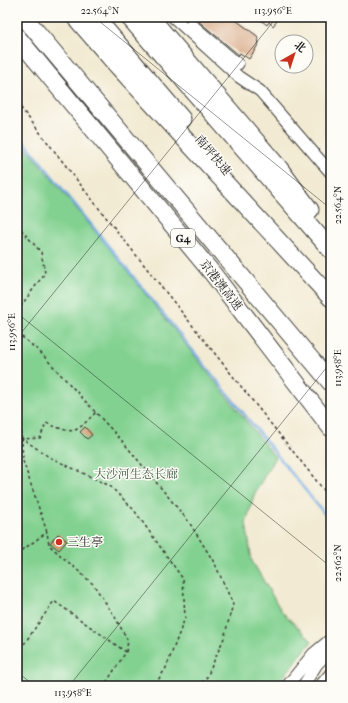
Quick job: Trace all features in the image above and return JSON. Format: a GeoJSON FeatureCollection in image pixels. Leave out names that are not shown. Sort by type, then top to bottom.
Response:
{"type":"FeatureCollection","features":[{"type":"Feature","properties":{"kind":"highway","name":"京港澳高速"},"geometry":{"type":"LineString","coordinates":[[24,17],[331,384]]}},
{"type":"Feature","properties":{"kind":"highway"},"geometry":{"type":"LineString","coordinates":[[75,17],[331,298]]}},
{"type":"Feature","properties":{"kind":"highway","name":"南坪快速"},"geometry":{"type":"LineString","coordinates":[[95,17],[331,294]]}},
{"type":"Feature","properties":{"kind":"highway"},"geometry":{"type":"LineString","coordinates":[[130,17],[331,250]]}},
{"type":"Feature","properties":{"kind":"highway"},"geometry":{"type":"LineString","coordinates":[[150,17],[279,168],[331,238]]}},
{"type":"Feature","properties":{"kind":"highway","name":"京港澳高速"},"geometry":{"type":"LineString","coordinates":[[17,38],[213,274],[331,428]]}},
{"type":"Feature","properties":{"kind":"lane"},"geometry":{"type":"LineString","coordinates":[[173,17],[239,77],[260,91],[331,173]]}},
{"type":"Feature","properties":{"kind":"lane"},"geometry":{"type":"LineString","coordinates":[[183,17],[238,64]]}},
{"type":"Feature","properties":{"kind":"lane"},"geometry":{"type":"LineString","coordinates":[[287,686],[313,654],[331,639]]}},
{"type":"Feature","properties":{"kind":"lane"},"geometry":{"type":"LineString","coordinates":[[304,686],[317,664],[331,650]]}},
{"type":"Feature","properties":{"kind":"lane"},"geometry":{"type":"LineString","coordinates":[[304,686],[331,660]]}},
{"type":"Feature","properties":{"kind":"lane"},"geometry":{"type":"LineString","coordinates":[[320,686],[331,673]]}},
{"type":"Feature","properties":{"kind":"path"},"geometry":{"type":"LineString","coordinates":[[17,103],[112,225],[331,499]]}},
{"type":"Feature","properties":{"kind":"path"},"geometry":{"type":"LineString","coordinates":[[17,224],[41,252],[45,273],[18,310],[17,320]]}},
{"type":"Feature","properties":{"kind":"path"},"geometry":{"type":"LineString","coordinates":[[17,333],[39,351],[123,442],[189,522],[215,564],[233,604],[224,638],[207,677],[199,686]]}},
{"type":"Feature","properties":{"kind":"path"},"geometry":{"type":"LineString","coordinates":[[17,353],[23,460],[49,545],[93,584],[108,606],[128,641],[126,652],[104,686]]}},
{"type":"Feature","properties":{"kind":"path"},"geometry":{"type":"LineString","coordinates":[[17,445],[23,439],[40,438],[46,423],[71,432],[77,430],[96,412]]}},
{"type":"Feature","properties":{"kind":"path"},"geometry":{"type":"LineString","coordinates":[[17,432],[23,439],[49,457],[110,486],[134,510],[183,579],[185,618],[166,668],[154,686]]}},
{"type":"Feature","properties":{"kind":"path"},"geometry":{"type":"LineString","coordinates":[[17,554],[46,532]]}},
{"type":"Feature","properties":{"kind":"path"},"geometry":{"type":"LineString","coordinates":[[17,654],[54,602],[126,652]]}},
{"type":"Feature","properties":{"kind":"green space","name":"大沙河生态长廊"},"geometry":{"type":"Polygon","coordinates":[[[17,139],[30,152],[112,252],[275,457],[254,495],[246,523],[252,561],[282,612],[312,641],[276,686],[17,686],[17,139]]]}},
{"type":"Feature","properties":{"kind":"building"},"geometry":{"type":"Polygon","coordinates":[[[189,17],[232,17],[257,36],[259,43],[249,59],[240,53],[239,55],[196,19],[189,17]]]}},
{"type":"Feature","properties":{"kind":"building"},"geometry":{"type":"Polygon","coordinates":[[[257,17],[280,17],[273,26],[269,22],[267,25],[257,17]]]}},
{"type":"Feature","properties":{"kind":"building"},"geometry":{"type":"Polygon","coordinates":[[[85,427],[92,435],[87,439],[80,432],[85,427]]]}},
{"type":"Feature","properties":{"kind":"building","name":"三生亭"},"geometry":{"type":"Polygon","coordinates":[[[58,534],[67,541],[59,550],[50,543],[58,534]]]}},
{"type":"Feature","properties":{"kind":"waterway"},"geometry":{"type":"LineString","coordinates":[[17,135],[28,146],[331,522]]}},
{"type":"Feature","properties":{"kind":"place","name":"三生亭"},"geometry":{"type":"Point","coordinates":[59,542]}}]}
